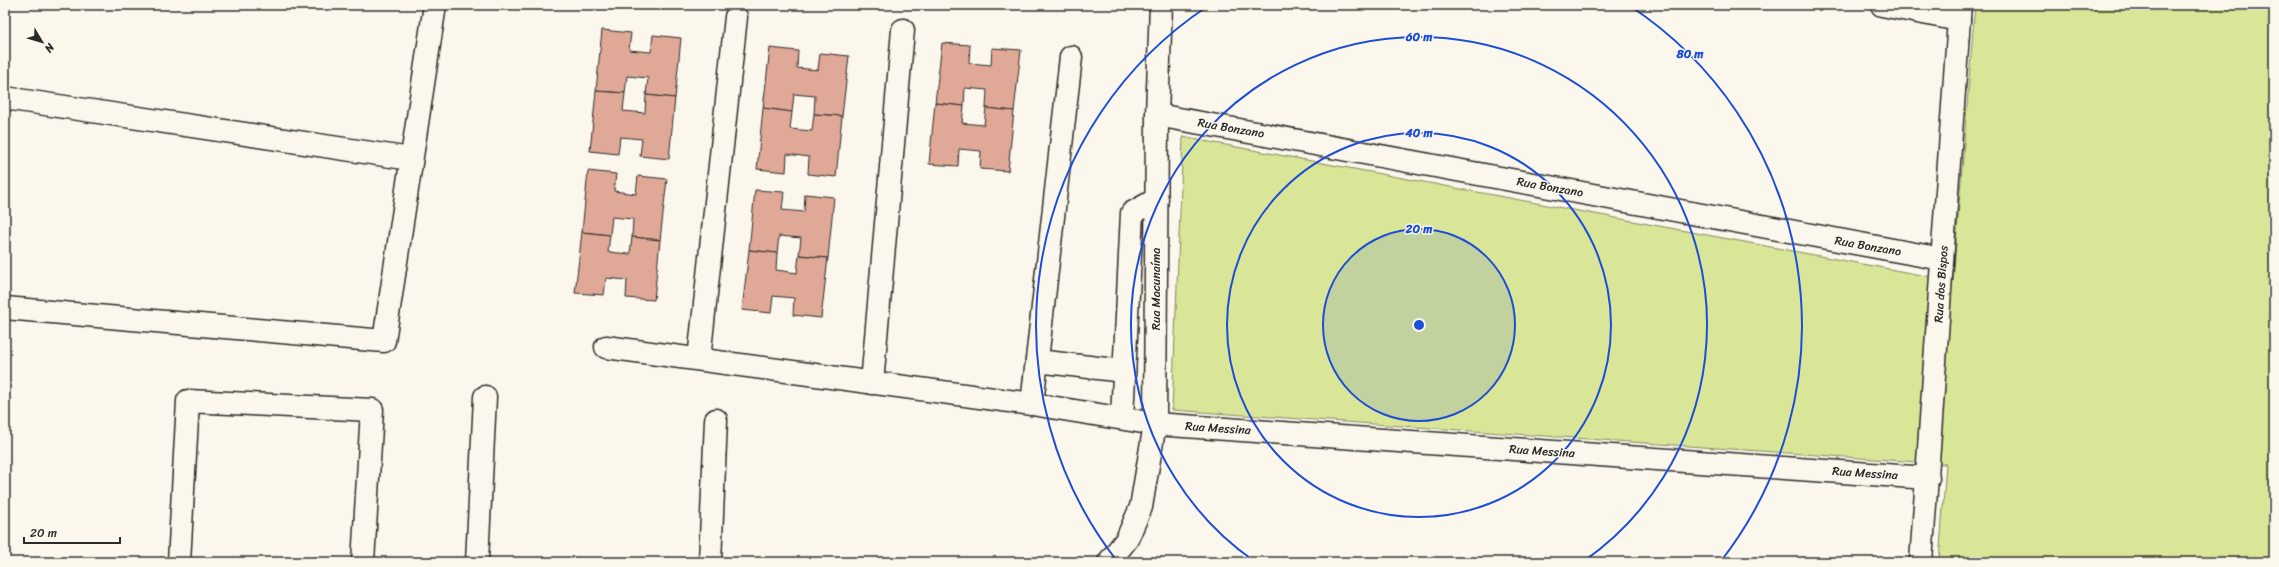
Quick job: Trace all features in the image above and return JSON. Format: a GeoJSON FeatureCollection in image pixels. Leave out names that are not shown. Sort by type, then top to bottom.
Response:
{"type":"FeatureCollection","features":[{"type":"Feature","properties":{"kind":"street"},"geometry":{"type":"LineString","coordinates":[[5,308],[384,341],[434,5]]}},
{"type":"Feature","properties":{"kind":"street","name":"Rua Macunaíma"},"geometry":{"type":"LineString","coordinates":[[1109,562],[1127,539],[1141,507],[1156,424],[1157,114],[1161,5]]}},
{"type":"Feature","properties":{"kind":"street"},"geometry":{"type":"LineString","coordinates":[[1882,5],[1959,12]]}},
{"type":"Feature","properties":{"kind":"street","name":"Rua dos Bispos"},"geometry":{"type":"LineString","coordinates":[[1921,562],[1959,12]]}},
{"type":"Feature","properties":{"kind":"street"},"geometry":{"type":"LineString","coordinates":[[699,359],[736,17]]}},
{"type":"Feature","properties":{"kind":"street"},"geometry":{"type":"LineString","coordinates":[[872,383],[903,30]]}},
{"type":"Feature","properties":{"kind":"street"},"geometry":{"type":"LineString","coordinates":[[1032,404],[1072,57]]}},
{"type":"Feature","properties":{"kind":"street"},"geometry":{"type":"LineString","coordinates":[[5,98],[411,159]]}},
{"type":"Feature","properties":{"kind":"street","name":"Rua Bonzano"},"geometry":{"type":"LineString","coordinates":[[1157,114],[1942,259]]}},
{"type":"Feature","properties":{"kind":"street"},"geometry":{"type":"LineString","coordinates":[[1122,418],[1132,213],[1157,199]]}},
{"type":"Feature","properties":{"kind":"street","name":"Rua Messina"},"geometry":{"type":"LineString","coordinates":[[606,347],[1032,404],[1156,424],[1928,478]]}},
{"type":"Feature","properties":{"kind":"street"},"geometry":{"type":"LineString","coordinates":[[1037,362],[1124,370]]}},
{"type":"Feature","properties":{"kind":"street"},"geometry":{"type":"LineString","coordinates":[[477,562],[485,397]]}},
{"type":"Feature","properties":{"kind":"street"},"geometry":{"type":"LineString","coordinates":[[179,562],[188,400],[372,410],[363,562]]}},
{"type":"Feature","properties":{"kind":"street"},"geometry":{"type":"LineString","coordinates":[[710,562],[716,420]]}},
{"type":"Feature","properties":{"kind":"green space"},"geometry":{"type":"Polygon","coordinates":[[[1975,5],[2274,5],[2274,562],[1939,562],[1946,464],[1172,410],[1183,137],[1953,281],[1975,5]]]}},
{"type":"Feature","properties":{"kind":"building"},"geometry":{"type":"Polygon","coordinates":[[[602,30],[631,33],[629,50],[651,52],[653,35],[681,38],[675,98],[646,95],[648,78],[627,76],[625,93],[596,91],[602,30]]]}},
{"type":"Feature","properties":{"kind":"building"},"geometry":{"type":"Polygon","coordinates":[[[942,43],[970,45],[969,63],[991,65],[992,48],[1021,50],[1014,111],[986,108],[987,90],[965,88],[964,106],[935,103],[942,43]]]}},
{"type":"Feature","properties":{"kind":"building"},"geometry":{"type":"Polygon","coordinates":[[[770,48],[798,51],[797,68],[818,70],[820,53],[849,56],[842,116],[814,114],[815,96],[794,94],[792,112],[763,108],[770,48]]]}},
{"type":"Feature","properties":{"kind":"building"},"geometry":{"type":"Polygon","coordinates":[[[596,91],[625,93],[623,111],[645,113],[646,95],[675,98],[669,159],[640,156],[642,139],[620,137],[618,154],[590,151],[596,91]]]}},
{"type":"Feature","properties":{"kind":"building"},"geometry":{"type":"Polygon","coordinates":[[[935,103],[964,106],[962,123],[984,125],[986,108],[1014,111],[1008,171],[980,169],[981,151],[959,149],[958,166],[929,164],[935,103]]]}},
{"type":"Feature","properties":{"kind":"building"},"geometry":{"type":"Polygon","coordinates":[[[763,108],[792,112],[790,129],[812,131],[814,114],[842,116],[836,177],[808,174],[809,157],[787,154],[786,172],[757,169],[763,108]]]}},
{"type":"Feature","properties":{"kind":"building"},"geometry":{"type":"Polygon","coordinates":[[[588,171],[616,174],[614,191],[636,194],[638,176],[667,179],[660,240],[632,237],[633,219],[612,217],[610,235],[582,232],[588,171]]]}},
{"type":"Feature","properties":{"kind":"building"},"geometry":{"type":"Polygon","coordinates":[[[755,190],[784,192],[782,210],[804,212],[805,194],[834,197],[828,258],[799,255],[801,238],[779,236],[777,253],[749,250],[755,190]]]}},
{"type":"Feature","properties":{"kind":"building"},"geometry":{"type":"Polygon","coordinates":[[[582,232],[610,235],[608,252],[630,254],[632,237],[660,240],[654,300],[626,298],[627,280],[606,278],[604,295],[575,293],[582,232]]]}},
{"type":"Feature","properties":{"kind":"building"},"geometry":{"type":"Polygon","coordinates":[[[749,250],[777,253],[776,270],[797,273],[799,255],[828,258],[821,318],[793,315],[794,298],[773,296],[771,313],[742,310],[749,250]]]}}]}
